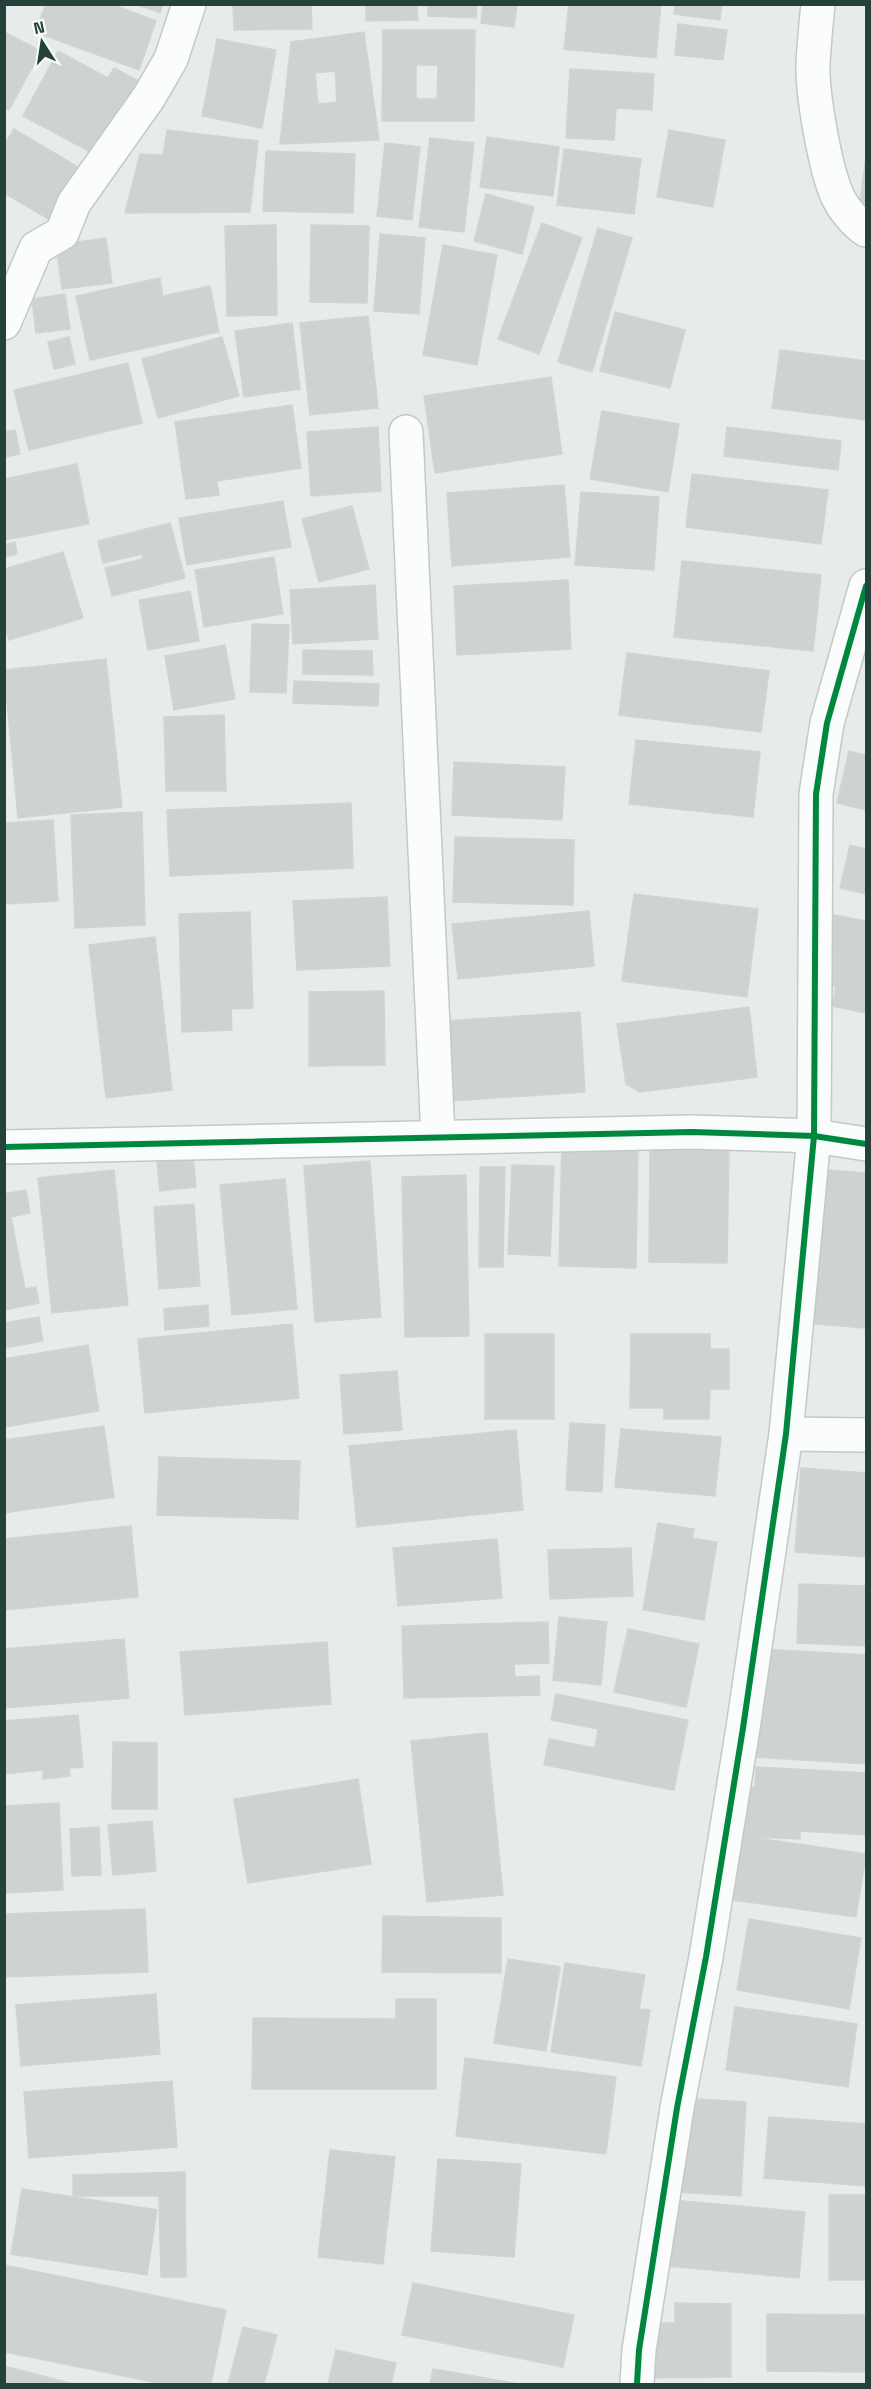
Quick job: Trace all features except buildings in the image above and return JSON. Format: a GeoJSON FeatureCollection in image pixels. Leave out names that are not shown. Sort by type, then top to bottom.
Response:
{"type":"FeatureCollection","features":[{"type":"Feature","properties":{"kind":"street"},"geometry":{"type":"LineString","coordinates":[[4,322],[36,248],[62,233],[74,203],[149,97],[166,69],[189,4]]}},
{"type":"Feature","properties":{"kind":"street"},"geometry":{"type":"LineString","coordinates":[[818,4],[813,66],[828,165],[837,196],[860,226],[867,230]]}},
{"type":"Feature","properties":{"kind":"street"},"geometry":{"type":"LineString","coordinates":[[406,432],[438,1137]]}},
{"type":"Feature","properties":{"kind":"street"},"geometry":{"type":"LineString","coordinates":[[637,2385],[639,2350],[677,2108],[706,1957],[741,1740],[786,1434],[814,1136],[816,794],[827,723],[861,618],[867,586]]}},
{"type":"Feature","properties":{"kind":"street"},"geometry":{"type":"LineString","coordinates":[[4,1148],[692,1132],[814,1136],[867,1144]]}},
{"type":"Feature","properties":{"kind":"street"},"geometry":{"type":"LineString","coordinates":[[786,1434],[867,1435]]}},
{"type":"Feature","properties":{"kind":"cycle path"},"geometry":{"type":"LineString","coordinates":[[637,2384],[639,2350],[677,2108],[706,1957],[743,1728],[786,1434],[814,1136],[816,794],[827,723],[866,586]]}},
{"type":"Feature","properties":{"kind":"cycle path"},"geometry":{"type":"LineString","coordinates":[[4,1147],[692,1132],[814,1136],[866,1144]]}}]}
